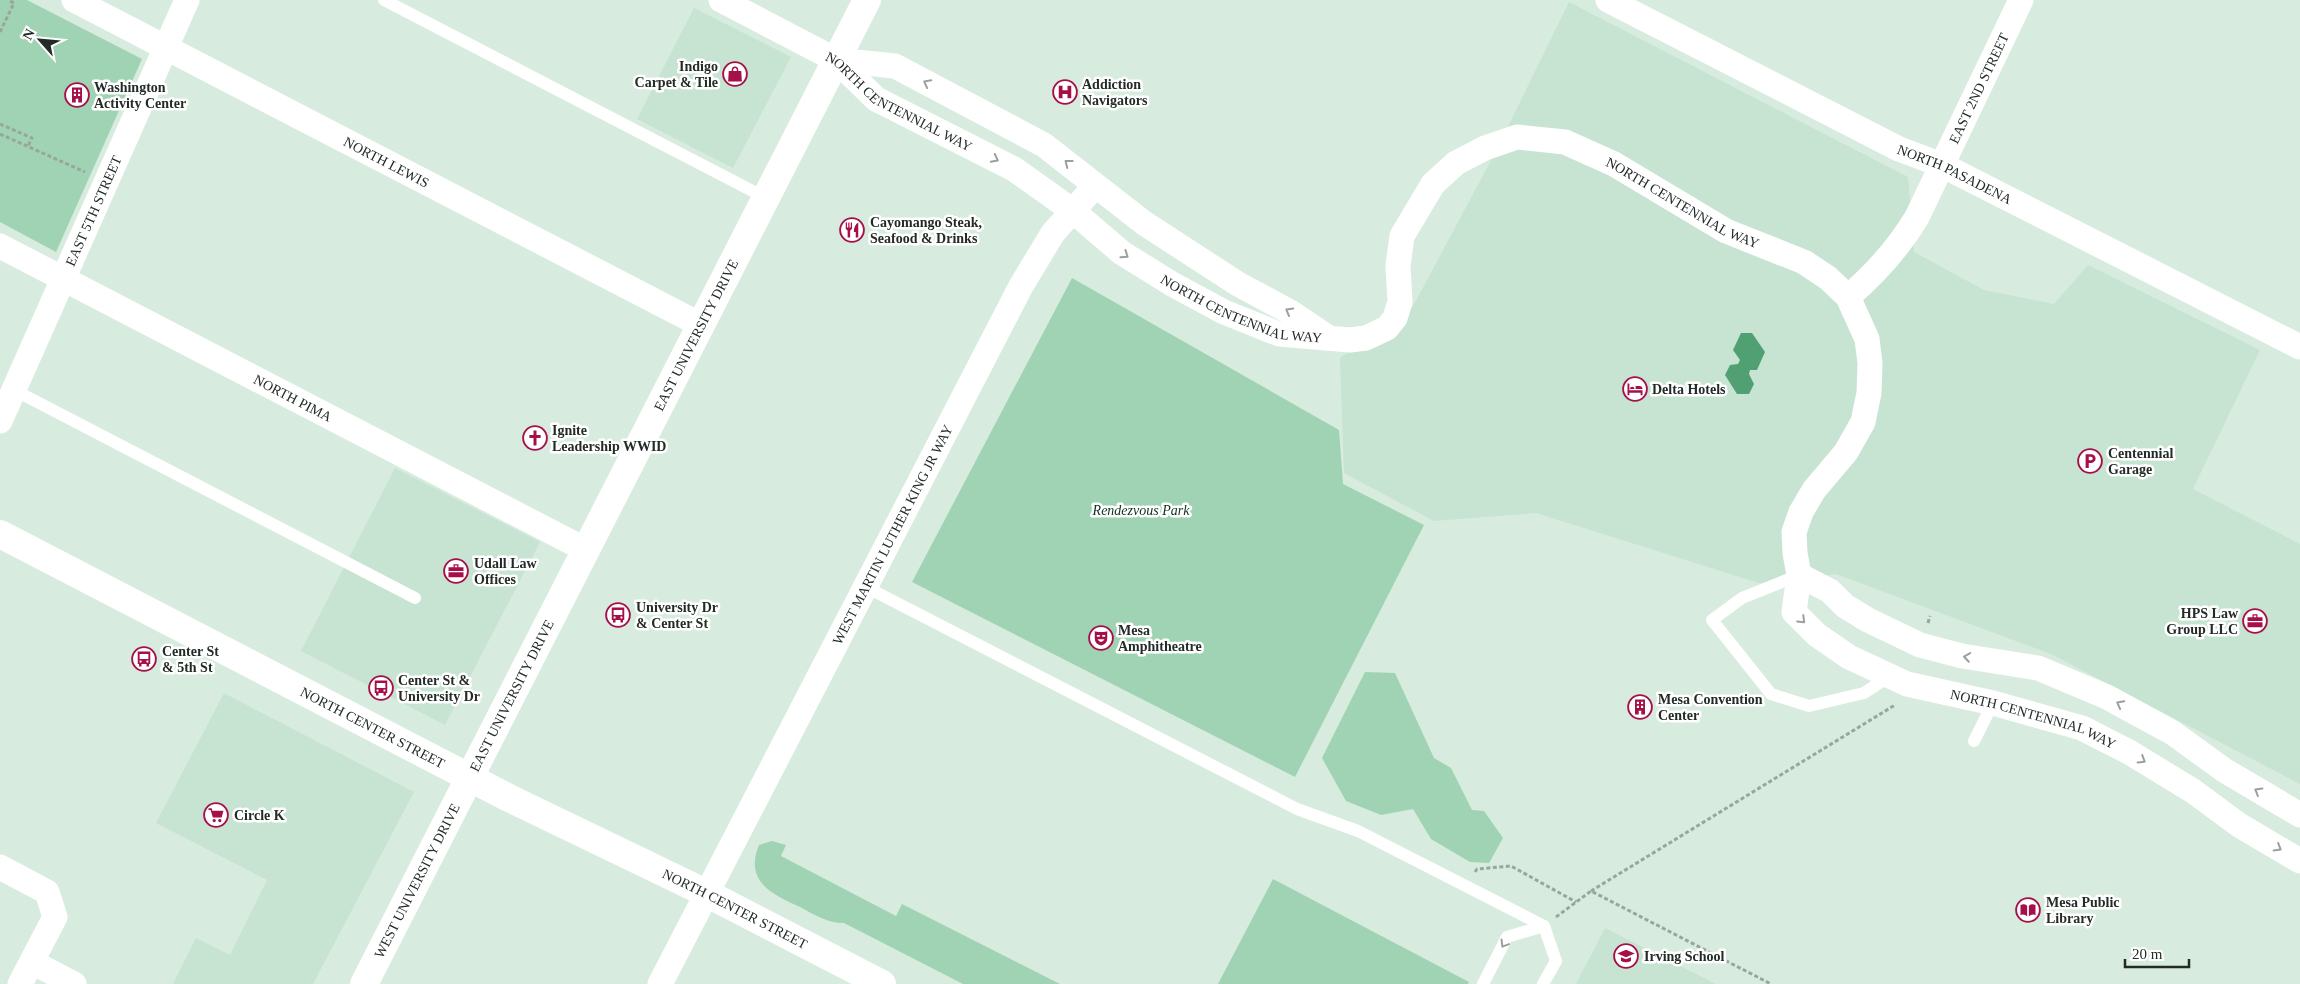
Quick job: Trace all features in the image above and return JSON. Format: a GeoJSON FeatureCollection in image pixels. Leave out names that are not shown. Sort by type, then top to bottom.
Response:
{"type":"FeatureCollection","features":[{"type":"Feature","properties":{"kind":"main road","name":"EAST UNIVERSITY DRIVE"},"geometry":{"type":"LineString","coordinates":[[470,778],[868,0]]}},
{"type":"Feature","properties":{"kind":"main road","name":"NORTH CENTER STREET"},"geometry":{"type":"LineString","coordinates":[[0,534],[470,778],[708,894],[882,984]]}},
{"type":"Feature","properties":{"kind":"main road","name":"WEST UNIVERSITY DRIVE"},"geometry":{"type":"LineString","coordinates":[[364,984],[470,778]]}},
{"type":"Feature","properties":{"kind":"street","name":"NORTH LEWIS"},"geometry":{"type":"LineString","coordinates":[[74,0],[701,325]]}},
{"type":"Feature","properties":{"kind":"street","name":"EAST 5TH STREET"},"geometry":{"type":"LineString","coordinates":[[0,421],[187,0]]}},
{"type":"Feature","properties":{"kind":"street"},"geometry":{"type":"LineString","coordinates":[[721,0],[836,60]]}},
{"type":"Feature","properties":{"kind":"street","name":"NORTH PASADENA"},"geometry":{"type":"LineString","coordinates":[[1608,0],[1899,149],[1942,165],[2300,347]]}},
{"type":"Feature","properties":{"kind":"street","name":"EAST 2ND STREET"},"geometry":{"type":"LineString","coordinates":[[1848,297],[1872,277],[1897,249],[1917,217],[2021,0]]}},
{"type":"Feature","properties":{"kind":"street","name":"NORTH CENTENNIAL WAY"},"geometry":{"type":"LineString","coordinates":[[836,60],[895,66],[1044,145],[1144,224],[1238,284],[1292,312],[1330,338]]}},
{"type":"Feature","properties":{"kind":"street","name":"NORTH CENTENNIAL WAY"},"geometry":{"type":"LineString","coordinates":[[836,60],[876,99],[1014,169],[1073,211],[1122,253],[1172,284],[1224,312],[1279,334],[1330,338],[1366,338],[1387,328],[1394,318],[1400,302],[1398,266],[1402,236],[1433,184],[1456,163],[1485,148],[1517,137],[1565,142],[1614,164],[1716,226],[1804,262],[1828,278],[1848,297],[1859,317],[1866,339],[1870,364],[1869,393],[1863,422],[1846,452],[1814,490],[1801,512],[1794,532],[1799,575],[1794,612],[1817,634],[1849,657],[1898,680],[1993,703],[2082,728],[2129,752],[2193,791],[2239,825],[2300,861]]}},
{"type":"Feature","properties":{"kind":"street","name":"WEST MARTIN LUTHER KING JR WAY"},"geometry":{"type":"LineString","coordinates":[[660,984],[1021,286],[1053,234],[1095,186]]}},
{"type":"Feature","properties":{"kind":"street","name":"NORTH PIMA"},"geometry":{"type":"LineString","coordinates":[[0,246],[586,550]]}},
{"type":"Feature","properties":{"kind":"street"},"geometry":{"type":"LineString","coordinates":[[1799,575],[1830,591],[1845,606],[1868,620],[1920,645],[1962,656],[2038,668],[2107,698],[2173,733],[2224,770],[2300,815]]}},
{"type":"Feature","properties":{"kind":"street"},"geometry":{"type":"LineString","coordinates":[[0,868],[47,892],[55,917],[20,984]]}},
{"type":"Feature","properties":{"kind":"street"},"geometry":{"type":"LineString","coordinates":[[32,962],[74,984]]}},
{"type":"Feature","properties":{"kind":"lane"},"geometry":{"type":"LineString","coordinates":[[384,0],[766,198]]}},
{"type":"Feature","properties":{"kind":"lane"},"geometry":{"type":"LineString","coordinates":[[14,390],[415,598]]}},
{"type":"Feature","properties":{"kind":"lane"},"geometry":{"type":"LineString","coordinates":[[1799,575],[1742,598],[1712,620],[1771,694],[1810,706],[1864,693],[1898,680]]}},
{"type":"Feature","properties":{"kind":"lane"},"geometry":{"type":"LineString","coordinates":[[866,587],[1297,809],[1358,831],[1544,926],[1556,961],[1544,984]]}},
{"type":"Feature","properties":{"kind":"lane"},"geometry":{"type":"LineString","coordinates":[[1974,741],[1993,703]]}},
{"type":"Feature","properties":{"kind":"lane"},"geometry":{"type":"LineString","coordinates":[[1483,984],[1507,937],[1544,926]]}},
{"type":"Feature","properties":{"kind":"path"},"geometry":{"type":"LineString","coordinates":[[0,32],[14,3],[8,0]]}},
{"type":"Feature","properties":{"kind":"path"},"geometry":{"type":"LineString","coordinates":[[0,124],[32,138],[28,146]]}},
{"type":"Feature","properties":{"kind":"path"},"geometry":{"type":"LineString","coordinates":[[0,134],[106,181]]}},
{"type":"Feature","properties":{"kind":"path"},"geometry":{"type":"LineString","coordinates":[[1920,645],[1930,616]]}},
{"type":"Feature","properties":{"kind":"path"},"geometry":{"type":"LineString","coordinates":[[1544,926],[1591,891],[1898,703],[1898,680]]}},
{"type":"Feature","properties":{"kind":"path"},"geometry":{"type":"LineString","coordinates":[[1468,887],[1477,869],[1511,866],[1576,902]]}},
{"type":"Feature","properties":{"kind":"path"},"geometry":{"type":"LineString","coordinates":[[1591,891],[1771,984]]}},
{"type":"Feature","properties":{"kind":"shaded area"},"geometry":{"type":"Polygon","coordinates":[[[1569,2],[1908,177],[1914,252],[1984,290],[2054,304],[2088,265],[2260,350],[2193,489],[2300,544],[2300,784],[2051,654],[1836,574],[1759,583],[1536,513],[1434,521],[1344,473],[1340,358],[1412,308],[1495,153],[1569,2]]]}},
{"type":"Feature","properties":{"kind":"shaded area"},"geometry":{"type":"Polygon","coordinates":[[[694,8],[791,57],[733,168],[637,119],[694,8]]]}},
{"type":"Feature","properties":{"kind":"shaded area"},"geometry":{"type":"Polygon","coordinates":[[[1741,333],[1752,333],[1765,352],[1757,370],[1750,370],[1749,374],[1754,384],[1749,394],[1737,394],[1725,375],[1730,365],[1738,364],[1740,360],[1733,350],[1741,333]]]}},
{"type":"Feature","properties":{"kind":"shaded area"},"geometry":{"type":"Polygon","coordinates":[[[395,468],[540,542],[445,725],[301,651],[395,468]]]}},
{"type":"Feature","properties":{"kind":"shaded area"},"geometry":{"type":"Polygon","coordinates":[[[224,693],[414,792],[313,984],[173,984],[196,938],[230,955],[267,880],[156,823],[224,693]]]}},
{"type":"Feature","properties":{"kind":"shaded area","name":"Irving School"},"geometry":{"type":"Polygon","coordinates":[[[1605,928],[1716,984],[1576,984],[1605,928]]]}},
{"type":"Feature","properties":{"kind":"green space"},"geometry":{"type":"Polygon","coordinates":[[[0,0],[27,0],[142,59],[56,252],[0,222],[0,0]]]}},
{"type":"Feature","properties":{"kind":"green space","name":"Rendezvous Park"},"geometry":{"type":"Polygon","coordinates":[[[1072,278],[1339,430],[1343,484],[1424,525],[1295,777],[912,582],[1072,278]]]}},
{"type":"Feature","properties":{"kind":"green space"},"geometry":{"type":"Polygon","coordinates":[[[1365,672],[1395,673],[1434,758],[1451,768],[1472,810],[1484,811],[1503,838],[1489,863],[1470,862],[1431,839],[1413,809],[1381,815],[1346,801],[1322,758],[1365,672]]]}},
{"type":"Feature","properties":{"kind":"green space"},"geometry":{"type":"Polygon","coordinates":[[[772,841],[786,845],[781,856],[896,916],[902,904],[1060,984],[963,984],[844,923],[832,922],[816,916],[771,891],[763,885],[758,877],[755,868],[755,858],[759,845],[772,841]]]}},
{"type":"Feature","properties":{"kind":"green space"},"geometry":{"type":"Polygon","coordinates":[[[1273,879],[1469,982],[1468,984],[1218,984],[1273,879]]]}},
{"type":"Feature","properties":{"kind":"place","name":"Indigo Carpet & Tile"},"geometry":{"type":"Point","coordinates":[735,74]}},
{"type":"Feature","properties":{"kind":"place","name":"Addiction Navigators"},"geometry":{"type":"Point","coordinates":[1065,92]}},
{"type":"Feature","properties":{"kind":"place","name":"Washington Activity Center"},"geometry":{"type":"Point","coordinates":[77,95]}},
{"type":"Feature","properties":{"kind":"place","name":"Cayomango Steak, Seafood & Drinks"},"geometry":{"type":"Point","coordinates":[852,230]}},
{"type":"Feature","properties":{"kind":"place","name":"Delta Hotels"},"geometry":{"type":"Point","coordinates":[1635,389]}},
{"type":"Feature","properties":{"kind":"place","name":"Ignite Leadership WWID"},"geometry":{"type":"Point","coordinates":[535,438]}},
{"type":"Feature","properties":{"kind":"place","name":"Centennial Garage"},"geometry":{"type":"Point","coordinates":[2090,461]}},
{"type":"Feature","properties":{"kind":"place","name":"Udall Law Offices"},"geometry":{"type":"Point","coordinates":[456,571]}},
{"type":"Feature","properties":{"kind":"place","name":"University Dr & Center St"},"geometry":{"type":"Point","coordinates":[618,615]}},
{"type":"Feature","properties":{"kind":"place","name":"HPS Law Group LLC"},"geometry":{"type":"Point","coordinates":[2255,621]}},
{"type":"Feature","properties":{"kind":"place","name":"Mesa Amphitheatre"},"geometry":{"type":"Point","coordinates":[1101,638]}},
{"type":"Feature","properties":{"kind":"place","name":"Center St & 5th St"},"geometry":{"type":"Point","coordinates":[144,659]}},
{"type":"Feature","properties":{"kind":"place","name":"Center St & University Dr"},"geometry":{"type":"Point","coordinates":[381,688]}},
{"type":"Feature","properties":{"kind":"place","name":"Mesa Convention Center"},"geometry":{"type":"Point","coordinates":[1640,707]}},
{"type":"Feature","properties":{"kind":"place","name":"Circle K"},"geometry":{"type":"Point","coordinates":[216,815]}},
{"type":"Feature","properties":{"kind":"place","name":"Mesa Public Library"},"geometry":{"type":"Point","coordinates":[2028,910]}},
{"type":"Feature","properties":{"kind":"place","name":"Irving School"},"geometry":{"type":"Point","coordinates":[1626,956]}}]}
